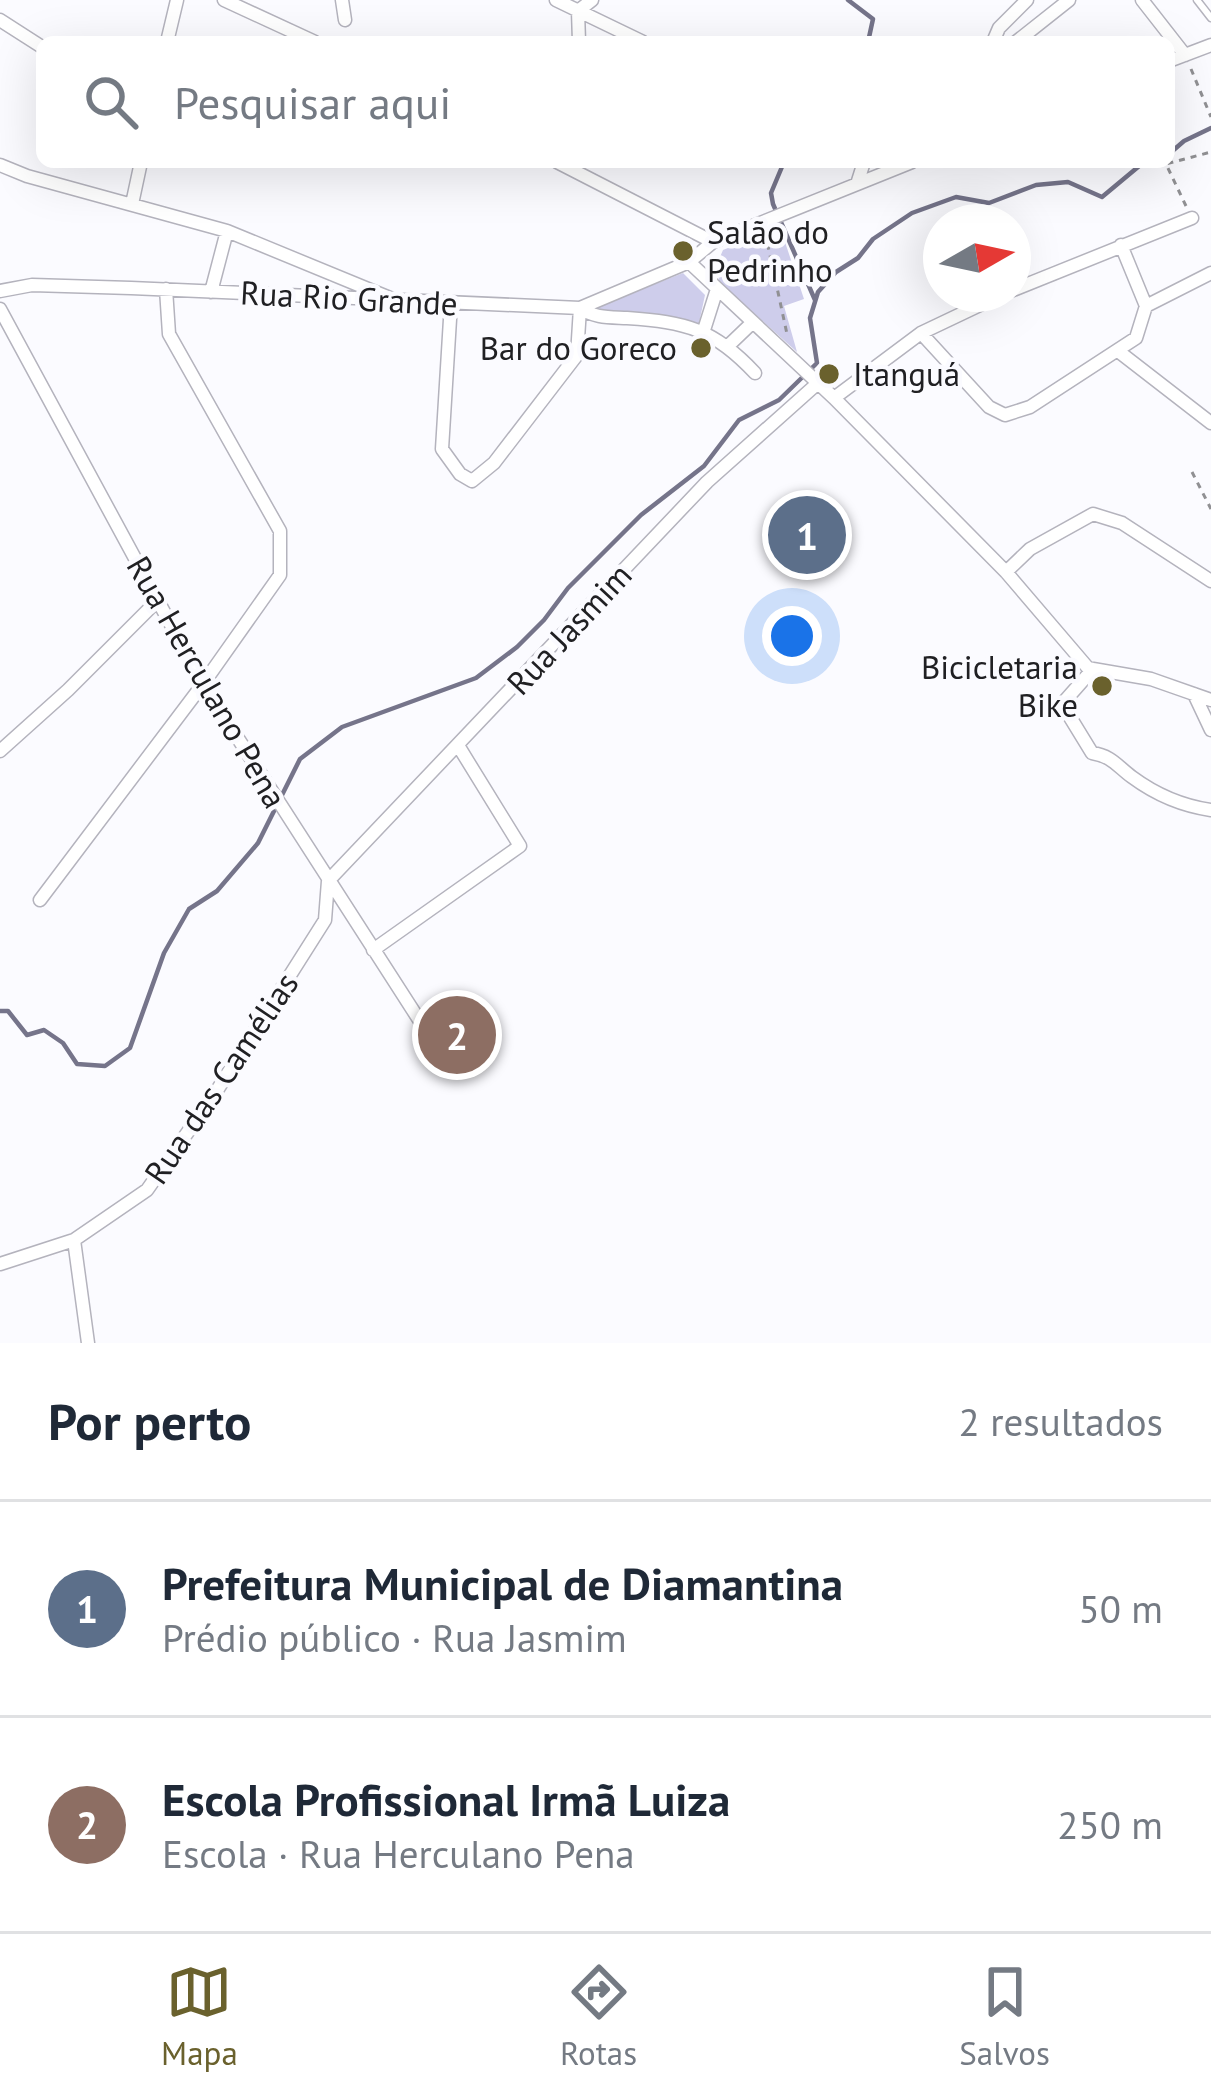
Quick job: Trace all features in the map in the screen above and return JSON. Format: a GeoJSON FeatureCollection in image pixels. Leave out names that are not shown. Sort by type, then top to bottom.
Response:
{"type":"FeatureCollection","features":[{"type":"Feature","properties":{"kind":"street"},"geometry":{"type":"LineString","coordinates":[[168,36],[177,0]]}},
{"type":"Feature","properties":{"kind":"street"},"geometry":{"type":"LineString","coordinates":[[224,0],[302,36]]}},
{"type":"Feature","properties":{"kind":"street"},"geometry":{"type":"LineString","coordinates":[[342,0],[345,20]]}},
{"type":"Feature","properties":{"kind":"street"},"geometry":{"type":"LineString","coordinates":[[556,0],[630,36]]}},
{"type":"Feature","properties":{"kind":"street"},"geometry":{"type":"LineString","coordinates":[[578,11],[592,0]]}},
{"type":"Feature","properties":{"kind":"street"},"geometry":{"type":"LineString","coordinates":[[1024,36],[1070,0]]}},
{"type":"Feature","properties":{"kind":"street"},"geometry":{"type":"LineString","coordinates":[[1142,0],[1170,36]]}},
{"type":"Feature","properties":{"kind":"street"},"geometry":{"type":"LineString","coordinates":[[996,36],[1026,1],[1043,21]]}},
{"type":"Feature","properties":{"kind":"street"},"geometry":{"type":"LineString","coordinates":[[578,11],[579,36]]}},
{"type":"Feature","properties":{"kind":"street"},"geometry":{"type":"LineString","coordinates":[[0,20],[36,42]]}},
{"type":"Feature","properties":{"kind":"street"},"geometry":{"type":"LineString","coordinates":[[1175,42],[1185,55]]}},
{"type":"Feature","properties":{"kind":"street"},"geometry":{"type":"LineString","coordinates":[[1175,59],[1211,46]]}},
{"type":"Feature","properties":{"kind":"street"},"geometry":{"type":"LineString","coordinates":[[0,165],[227,231],[396,301]]}},
{"type":"Feature","properties":{"kind":"street"},"geometry":{"type":"LineString","coordinates":[[132,204],[140,168]]}},
{"type":"Feature","properties":{"kind":"street"},"geometry":{"type":"LineString","coordinates":[[582,168],[713,242],[897,168]]}},
{"type":"Feature","properties":{"kind":"street"},"geometry":{"type":"LineString","coordinates":[[857,184],[862,168]]}},
{"type":"Feature","properties":{"kind":"street"},"geometry":{"type":"LineString","coordinates":[[1031,282],[1192,218]]}},
{"type":"Feature","properties":{"kind":"street"},"geometry":{"type":"LineString","coordinates":[[211,292],[227,231]]}},
{"type":"Feature","properties":{"kind":"street","name":"Rua Rio Grande"},"geometry":{"type":"LineString","coordinates":[[0,291],[32,285],[580,308],[689,262],[713,242]]}},
{"type":"Feature","properties":{"kind":"street"},"geometry":{"type":"LineString","coordinates":[[921,332],[989,407],[1005,415],[1030,407],[1136,338],[1146,306],[1121,245]]}},
{"type":"Feature","properties":{"kind":"street"},"geometry":{"type":"LineString","coordinates":[[689,262],[834,398],[1006,572],[1088,668],[1151,679],[1211,700]]}},
{"type":"Feature","properties":{"kind":"street"},"geometry":{"type":"LineString","coordinates":[[1146,306],[1211,273]]}},
{"type":"Feature","properties":{"kind":"street"},"geometry":{"type":"LineString","coordinates":[[40,900],[280,575],[280,532],[169,334],[166,289]]}},
{"type":"Feature","properties":{"kind":"street"},"geometry":{"type":"LineString","coordinates":[[704,330],[718,289]]}},
{"type":"Feature","properties":{"kind":"street"},"geometry":{"type":"LineString","coordinates":[[451,303],[442,449],[460,474],[472,481],[486,472],[578,355],[580,308]]}},
{"type":"Feature","properties":{"kind":"street"},"geometry":{"type":"LineString","coordinates":[[580,308],[590,316],[655,320],[704,330],[729,345],[755,373]]}},
{"type":"Feature","properties":{"kind":"street","name":"Rua Herculano Pena"},"geometry":{"type":"LineString","coordinates":[[0,309],[203,684],[434,1043]]}},
{"type":"Feature","properties":{"kind":"street"},"geometry":{"type":"LineString","coordinates":[[834,398],[921,332],[964,312]]}},
{"type":"Feature","properties":{"kind":"street"},"geometry":{"type":"LineString","coordinates":[[729,345],[753,322]]}},
{"type":"Feature","properties":{"kind":"street"},"geometry":{"type":"LineString","coordinates":[[1118,351],[1211,423]]}},
{"type":"Feature","properties":{"kind":"street","name":"Rua Jasmim"},"geometry":{"type":"LineString","coordinates":[[328,881],[707,482],[815,381]]}},
{"type":"Feature","properties":{"kind":"street"},"geometry":{"type":"LineString","coordinates":[[1006,572],[1030,548],[1093,514],[1122,523],[1211,580]]}},
{"type":"Feature","properties":{"kind":"street"},"geometry":{"type":"LineString","coordinates":[[0,751],[157,601]]}},
{"type":"Feature","properties":{"kind":"street"},"geometry":{"type":"LineString","coordinates":[[1093,669],[1062,704],[1092,752],[1113,759],[1174,802],[1211,810]]}},
{"type":"Feature","properties":{"kind":"street"},"geometry":{"type":"LineString","coordinates":[[1194,694],[1211,730]]}},
{"type":"Feature","properties":{"kind":"street"},"geometry":{"type":"LineString","coordinates":[[373,950],[520,845],[459,747]]}},
{"type":"Feature","properties":{"kind":"street","name":"Rua das Camélias"},"geometry":{"type":"LineString","coordinates":[[0,1264],[74,1240],[147,1190],[325,920],[328,881]]}},
{"type":"Feature","properties":{"kind":"street"},"geometry":{"type":"LineString","coordinates":[[74,1240],[88,1343]]}},
{"type":"Feature","properties":{"kind":"lane"},"geometry":{"type":"LineString","coordinates":[[1197,0],[1211,18]]}},
{"type":"Feature","properties":{"kind":"path"},"geometry":{"type":"LineString","coordinates":[[1185,55],[1211,117]]}},
{"type":"Feature","properties":{"kind":"path"},"geometry":{"type":"LineString","coordinates":[[1175,162],[1211,152]]}},
{"type":"Feature","properties":{"kind":"path"},"geometry":{"type":"LineString","coordinates":[[1168,168],[1192,218]]}},
{"type":"Feature","properties":{"kind":"path"},"geometry":{"type":"LineString","coordinates":[[773,219],[796,363]]}},
{"type":"Feature","properties":{"kind":"path"},"geometry":{"type":"LineString","coordinates":[[1192,472],[1211,509]]}},
{"type":"Feature","properties":{"kind":"shaded area"},"geometry":{"type":"Polygon","coordinates":[[[780,227],[804,299],[784,306],[797,352],[719,282],[717,264],[723,250],[780,227]]]}},
{"type":"Feature","properties":{"kind":"shaded area"},"geometry":{"type":"Polygon","coordinates":[[[683,273],[705,295],[699,323],[597,314],[597,307],[683,273]]]}},
{"type":"Feature","properties":{"kind":"waterway"},"geometry":{"type":"LineString","coordinates":[[848,0],[873,19],[869,36]]}},
{"type":"Feature","properties":{"kind":"waterway"},"geometry":{"type":"LineString","coordinates":[[1175,149],[1211,128]]}},
{"type":"Feature","properties":{"kind":"waterway"},"geometry":{"type":"LineString","coordinates":[[781,168],[771,193],[773,204],[815,300]]}},
{"type":"Feature","properties":{"kind":"waterway"},"geometry":{"type":"LineString","coordinates":[[281,797],[300,759],[342,727],[476,678],[517,647],[641,515],[704,466],[739,420],[779,400],[817,363],[810,318],[818,292],[873,239],[912,213],[956,197],[989,203],[1036,185],[1068,182],[1102,197],[1137,168]]}},
{"type":"Feature","properties":{"kind":"waterway"},"geometry":{"type":"LineString","coordinates":[[0,1011],[8,1011],[27,1035],[44,1030],[63,1043],[77,1064],[105,1066],[130,1048],[164,953],[189,909],[217,891],[258,843],[276,807]]}},
{"type":"Feature","properties":{"kind":"place","name":"Salão do Pedrinho"},"geometry":{"type":"Point","coordinates":[683,251]}},
{"type":"Feature","properties":{"kind":"place","name":"Bar do Goreco"},"geometry":{"type":"Point","coordinates":[701,348]}},
{"type":"Feature","properties":{"kind":"place","name":"Itanguá"},"geometry":{"type":"Point","coordinates":[829,374]}},
{"type":"Feature","properties":{"kind":"place","name":"Prefeitura Municipal de Diamantina"},"geometry":{"type":"Point","coordinates":[807,535]}},
{"type":"Feature","properties":{"kind":"place","name":"Bicicletaria Bike"},"geometry":{"type":"Point","coordinates":[1102,686]}},
{"type":"Feature","properties":{"kind":"place","name":"Escola Profissional Irmã Luiza"},"geometry":{"type":"Point","coordinates":[457,1035]}}]}
